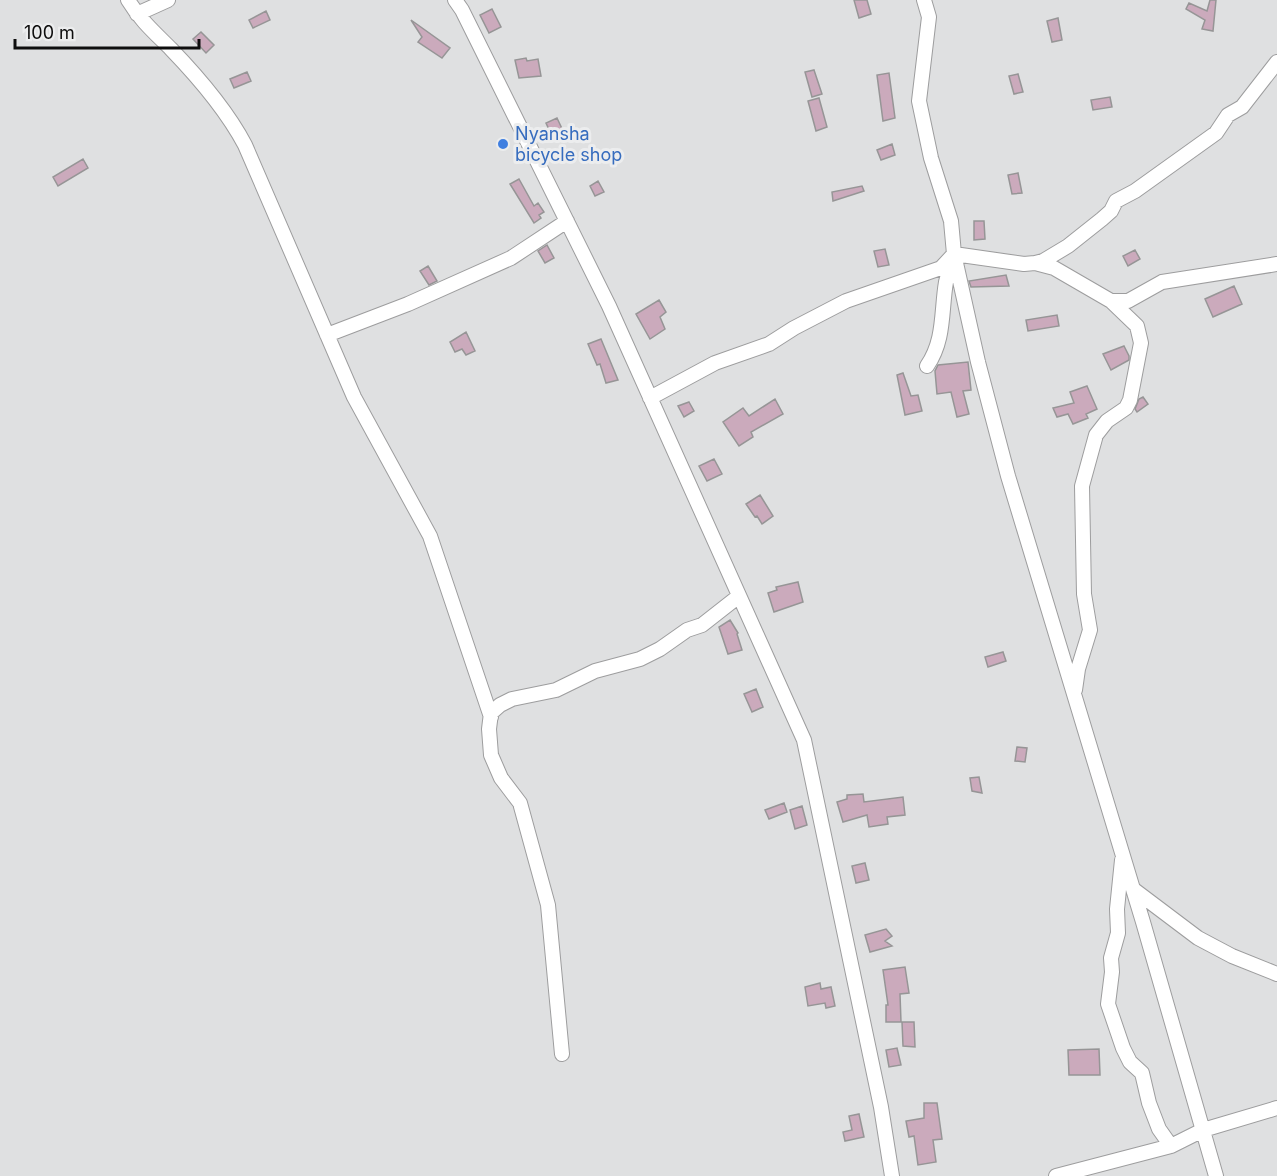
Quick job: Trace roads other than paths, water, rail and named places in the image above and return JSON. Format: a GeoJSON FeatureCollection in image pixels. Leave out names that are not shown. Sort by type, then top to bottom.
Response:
{"type":"FeatureCollection","features":[{"type":"Feature","properties":{"kind":"street"},"geometry":{"type":"LineString","coordinates":[[128,0],[137,14],[201,82],[233,123],[245,145],[354,397],[430,536],[491,717]]}},
{"type":"Feature","properties":{"kind":"street"},"geometry":{"type":"LineString","coordinates":[[137,14],[168,0]]}},
{"type":"Feature","properties":{"kind":"street"},"geometry":{"type":"LineString","coordinates":[[455,0],[609,306],[804,740],[878,1097],[892,1176]]}},
{"type":"Feature","properties":{"kind":"street"},"geometry":{"type":"LineString","coordinates":[[924,0],[929,17],[919,101],[931,158],[951,221],[954,254],[978,362],[1008,476],[1133,890],[1216,1176]]}},
{"type":"Feature","properties":{"kind":"street"},"geometry":{"type":"LineString","coordinates":[[954,254],[1024,264],[1043,261],[1068,246],[1102,219],[1111,211],[1116,201],[1216,133],[1228,115],[1242,107],[1277,63]]}},
{"type":"Feature","properties":{"kind":"street"},"geometry":{"type":"LineString","coordinates":[[327,335],[408,304],[511,258],[567,221]]}},
{"type":"Feature","properties":{"kind":"street"},"geometry":{"type":"LineString","coordinates":[[650,398],[715,363],[769,344],[846,301],[941,268],[954,254]]}},
{"type":"Feature","properties":{"kind":"street"},"geometry":{"type":"LineString","coordinates":[[927,366],[939,342],[946,281],[954,254]]}},
{"type":"Feature","properties":{"kind":"street"},"geometry":{"type":"LineString","coordinates":[[1035,263],[1054,268],[1112,301],[1137,326],[1141,343],[1130,400],[1126,408],[1107,421],[1096,435],[1082,486],[1084,594],[1090,630],[1078,669],[1074,696]]}},
{"type":"Feature","properties":{"kind":"street"},"geometry":{"type":"LineString","coordinates":[[1112,301],[1128,301],[1162,282],[1277,264]]}},
{"type":"Feature","properties":{"kind":"street"},"geometry":{"type":"LineString","coordinates":[[562,1054],[548,904],[520,803],[501,778],[491,755],[489,729],[491,713],[512,699],[556,690],[595,671],[640,659],[660,649],[687,630],[702,625],[739,596]]}},
{"type":"Feature","properties":{"kind":"street"},"geometry":{"type":"LineString","coordinates":[[1122,854],[1117,909],[1118,933],[1111,958],[1112,972],[1107,1004],[1130,1062],[1142,1073],[1149,1103],[1159,1129],[1171,1146]]}},
{"type":"Feature","properties":{"kind":"street"},"geometry":{"type":"LineString","coordinates":[[1133,890],[1198,938],[1232,956],[1277,974]]}},
{"type":"Feature","properties":{"kind":"street"},"geometry":{"type":"LineString","coordinates":[[1056,1176],[1094,1164],[1171,1146],[1203,1130],[1277,1108]]}},
{"type":"Feature","properties":{"kind":"place","name":"Nyansha bicycle shop"},"geometry":{"type":"Point","coordinates":[503,144]}}]}
